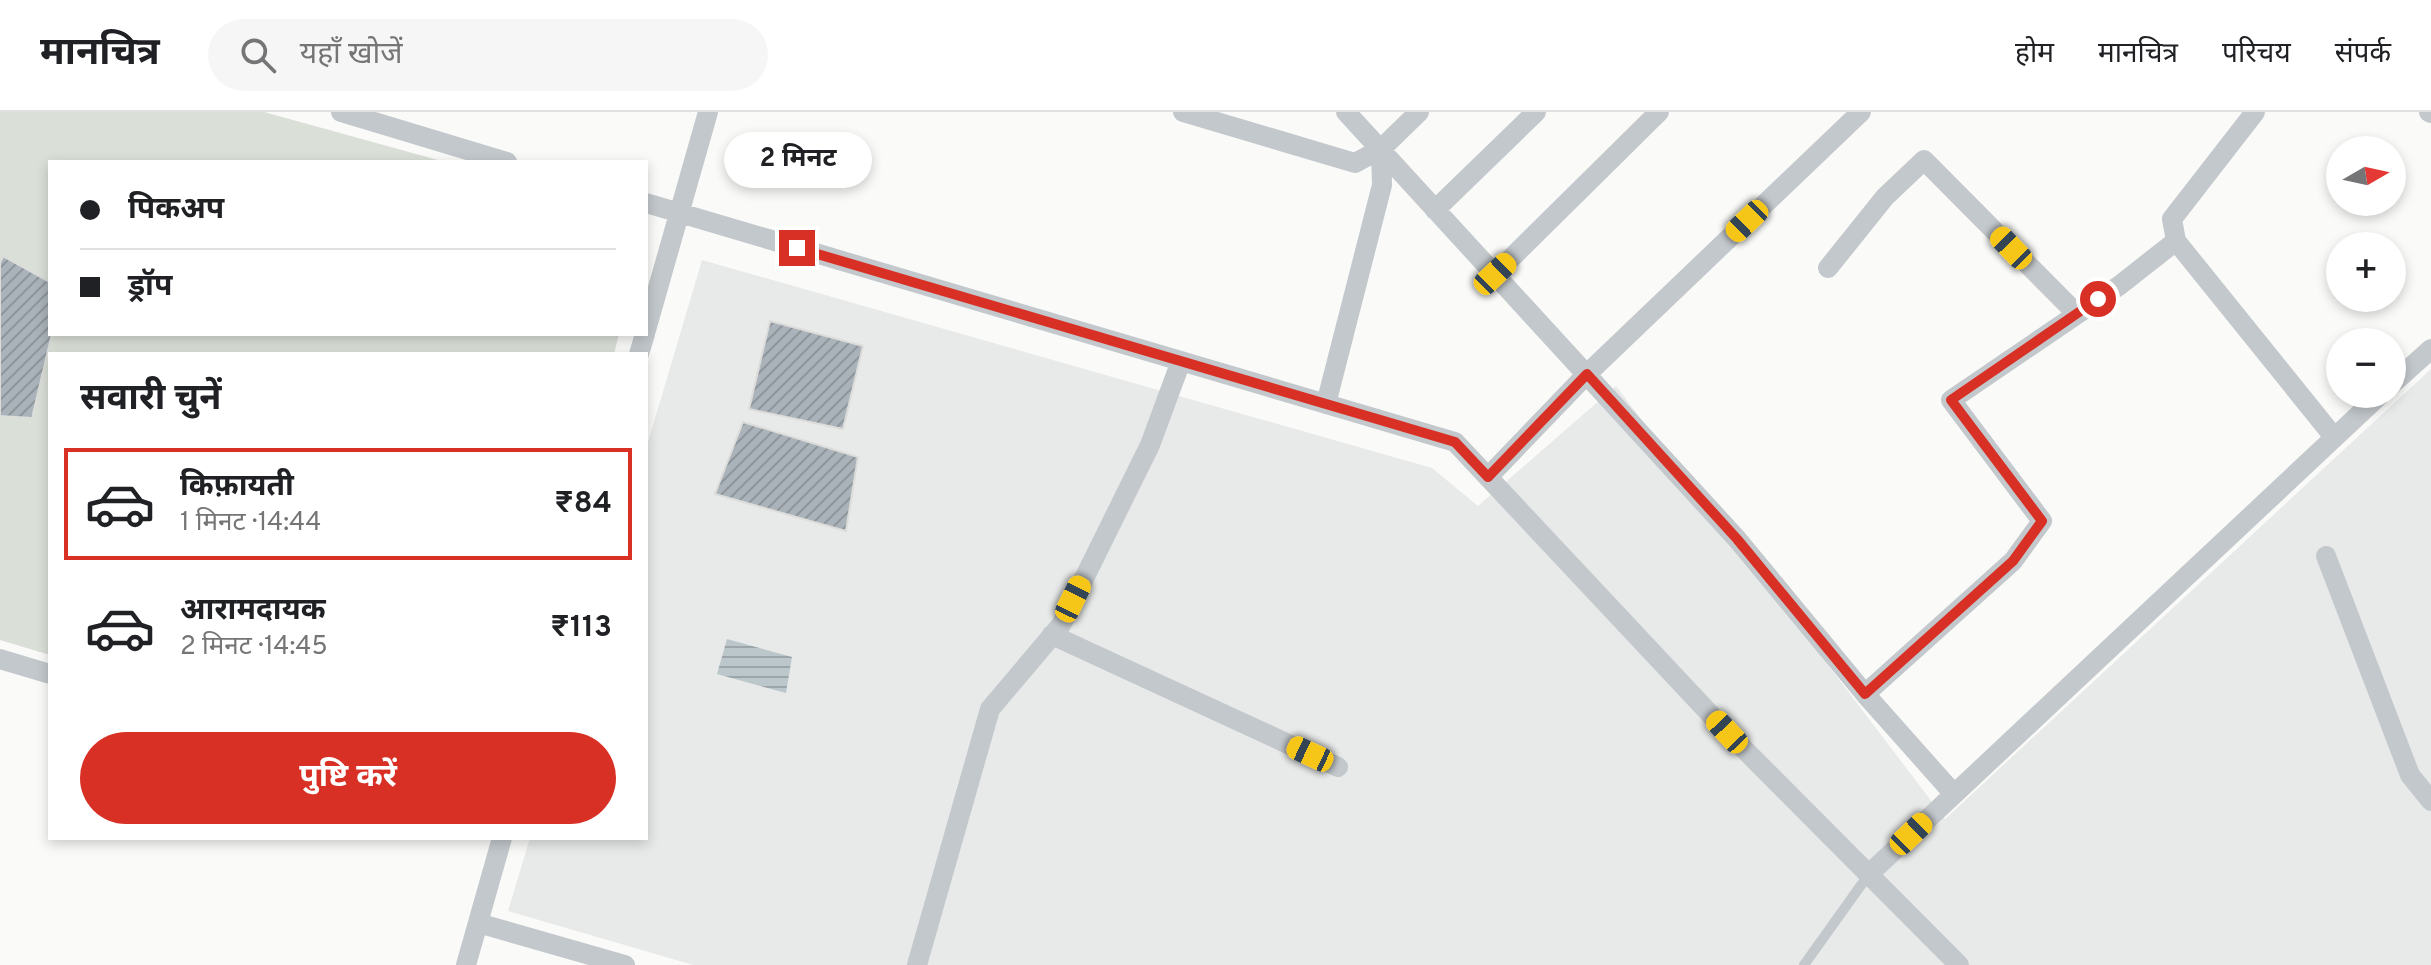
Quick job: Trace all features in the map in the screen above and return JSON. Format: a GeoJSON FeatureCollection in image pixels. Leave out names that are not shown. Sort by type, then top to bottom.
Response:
{"type":"FeatureCollection","features":[{"type":"Feature","properties":{"kind":"street"},"geometry":{"type":"LineString","coordinates":[[341,112],[500,160]]}},
{"type":"Feature","properties":{"kind":"street"},"geometry":{"type":"LineString","coordinates":[[648,325],[708,112]]}},
{"type":"Feature","properties":{"kind":"street"},"geometry":{"type":"LineString","coordinates":[[1183,112],[1355,163],[1381,149],[1419,112]]}},
{"type":"Feature","properties":{"kind":"street"},"geometry":{"type":"LineString","coordinates":[[1346,112],[1737,539],[1865,694],[1953,793]]}},
{"type":"Feature","properties":{"kind":"street"},"geometry":{"type":"LineString","coordinates":[[1435,210],[1536,112]]}},
{"type":"Feature","properties":{"kind":"street"},"geometry":{"type":"LineString","coordinates":[[1495,274],[1659,112]]}},
{"type":"Feature","properties":{"kind":"street"},"geometry":{"type":"LineString","coordinates":[[1488,477],[1587,374],[1861,112]]}},
{"type":"Feature","properties":{"kind":"street"},"geometry":{"type":"LineString","coordinates":[[2255,112],[2172,219],[2176,241],[2334,437]]}},
{"type":"Feature","properties":{"kind":"street"},"geometry":{"type":"LineString","coordinates":[[1326,404],[1382,185],[1381,149]]}},
{"type":"Feature","properties":{"kind":"street"},"geometry":{"type":"LineString","coordinates":[[1828,268],[1885,197],[1924,160],[2077,314]]}},
{"type":"Feature","properties":{"kind":"street"},"geometry":{"type":"LineString","coordinates":[[648,204],[1455,442],[1727,732],[1959,965]]}},
{"type":"Feature","properties":{"kind":"street"},"geometry":{"type":"LineString","coordinates":[[1865,694],[2013,561],[2042,521],[1951,400],[2120,285],[2176,241]]}},
{"type":"Feature","properties":{"kind":"street"},"geometry":{"type":"LineString","coordinates":[[2406,371],[2431,349]]}},
{"type":"Feature","properties":{"kind":"street"},"geometry":{"type":"LineString","coordinates":[[917,965],[990,709],[1061,625],[1150,445],[1181,361]]}},
{"type":"Feature","properties":{"kind":"street"},"geometry":{"type":"LineString","coordinates":[[1869,874],[2366,408]]}},
{"type":"Feature","properties":{"kind":"street"},"geometry":{"type":"LineString","coordinates":[[2326,556],[2410,775],[2431,801]]}},
{"type":"Feature","properties":{"kind":"street"},"geometry":{"type":"LineString","coordinates":[[1052,635],[1338,767]]}},
{"type":"Feature","properties":{"kind":"street"},"geometry":{"type":"LineString","coordinates":[[0,659],[48,673]]}},
{"type":"Feature","properties":{"kind":"street"},"geometry":{"type":"LineString","coordinates":[[466,965],[501,840]]}},
{"type":"Feature","properties":{"kind":"street"},"geometry":{"type":"LineString","coordinates":[[478,923],[625,965]]}},
{"type":"Feature","properties":{"kind":"lane"},"geometry":{"type":"LineString","coordinates":[[1804,965],[1869,874]]}},
{"type":"Feature","properties":{"kind":"shaded area"},"geometry":{"type":"Polygon","coordinates":[[[0,112],[264,112],[438,160],[48,160],[48,336],[618,336],[614,352],[48,352],[48,654],[0,640],[0,112]]]}},
{"type":"Feature","properties":{"kind":"shaded area"},"geometry":{"type":"Polygon","coordinates":[[[702,260],[1432,468],[1478,506],[1616,386],[1945,819],[2389,408],[2406,408],[2406,392],[2431,369],[2431,965],[693,965],[508,911],[529,840],[648,840],[648,442],[702,260]]]}},
{"type":"Feature","properties":{"kind":"shaded area"},"geometry":{"type":"Polygon","coordinates":[[[727,639],[792,657],[786,693],[717,674],[727,639]]]}},
{"type":"Feature","properties":{"kind":"building"},"geometry":{"type":"Polygon","coordinates":[[[3,256],[48,281],[48,336],[52,336],[32,418],[0,416],[0,263],[3,256]]]}},
{"type":"Feature","properties":{"kind":"building"},"geometry":{"type":"Polygon","coordinates":[[[770,321],[863,346],[843,429],[749,409],[770,321]]]}},
{"type":"Feature","properties":{"kind":"building"},"geometry":{"type":"Polygon","coordinates":[[[743,422],[858,457],[846,531],[715,494],[743,422]]]}},
{"type":"Feature","properties":{"kind":"route"},"geometry":{"type":"LineString","coordinates":[[797,248],[1455,442],[1488,477],[1587,374],[1737,539],[1865,694],[2013,561],[2042,521],[1951,400],[2098,299]]}}]}
